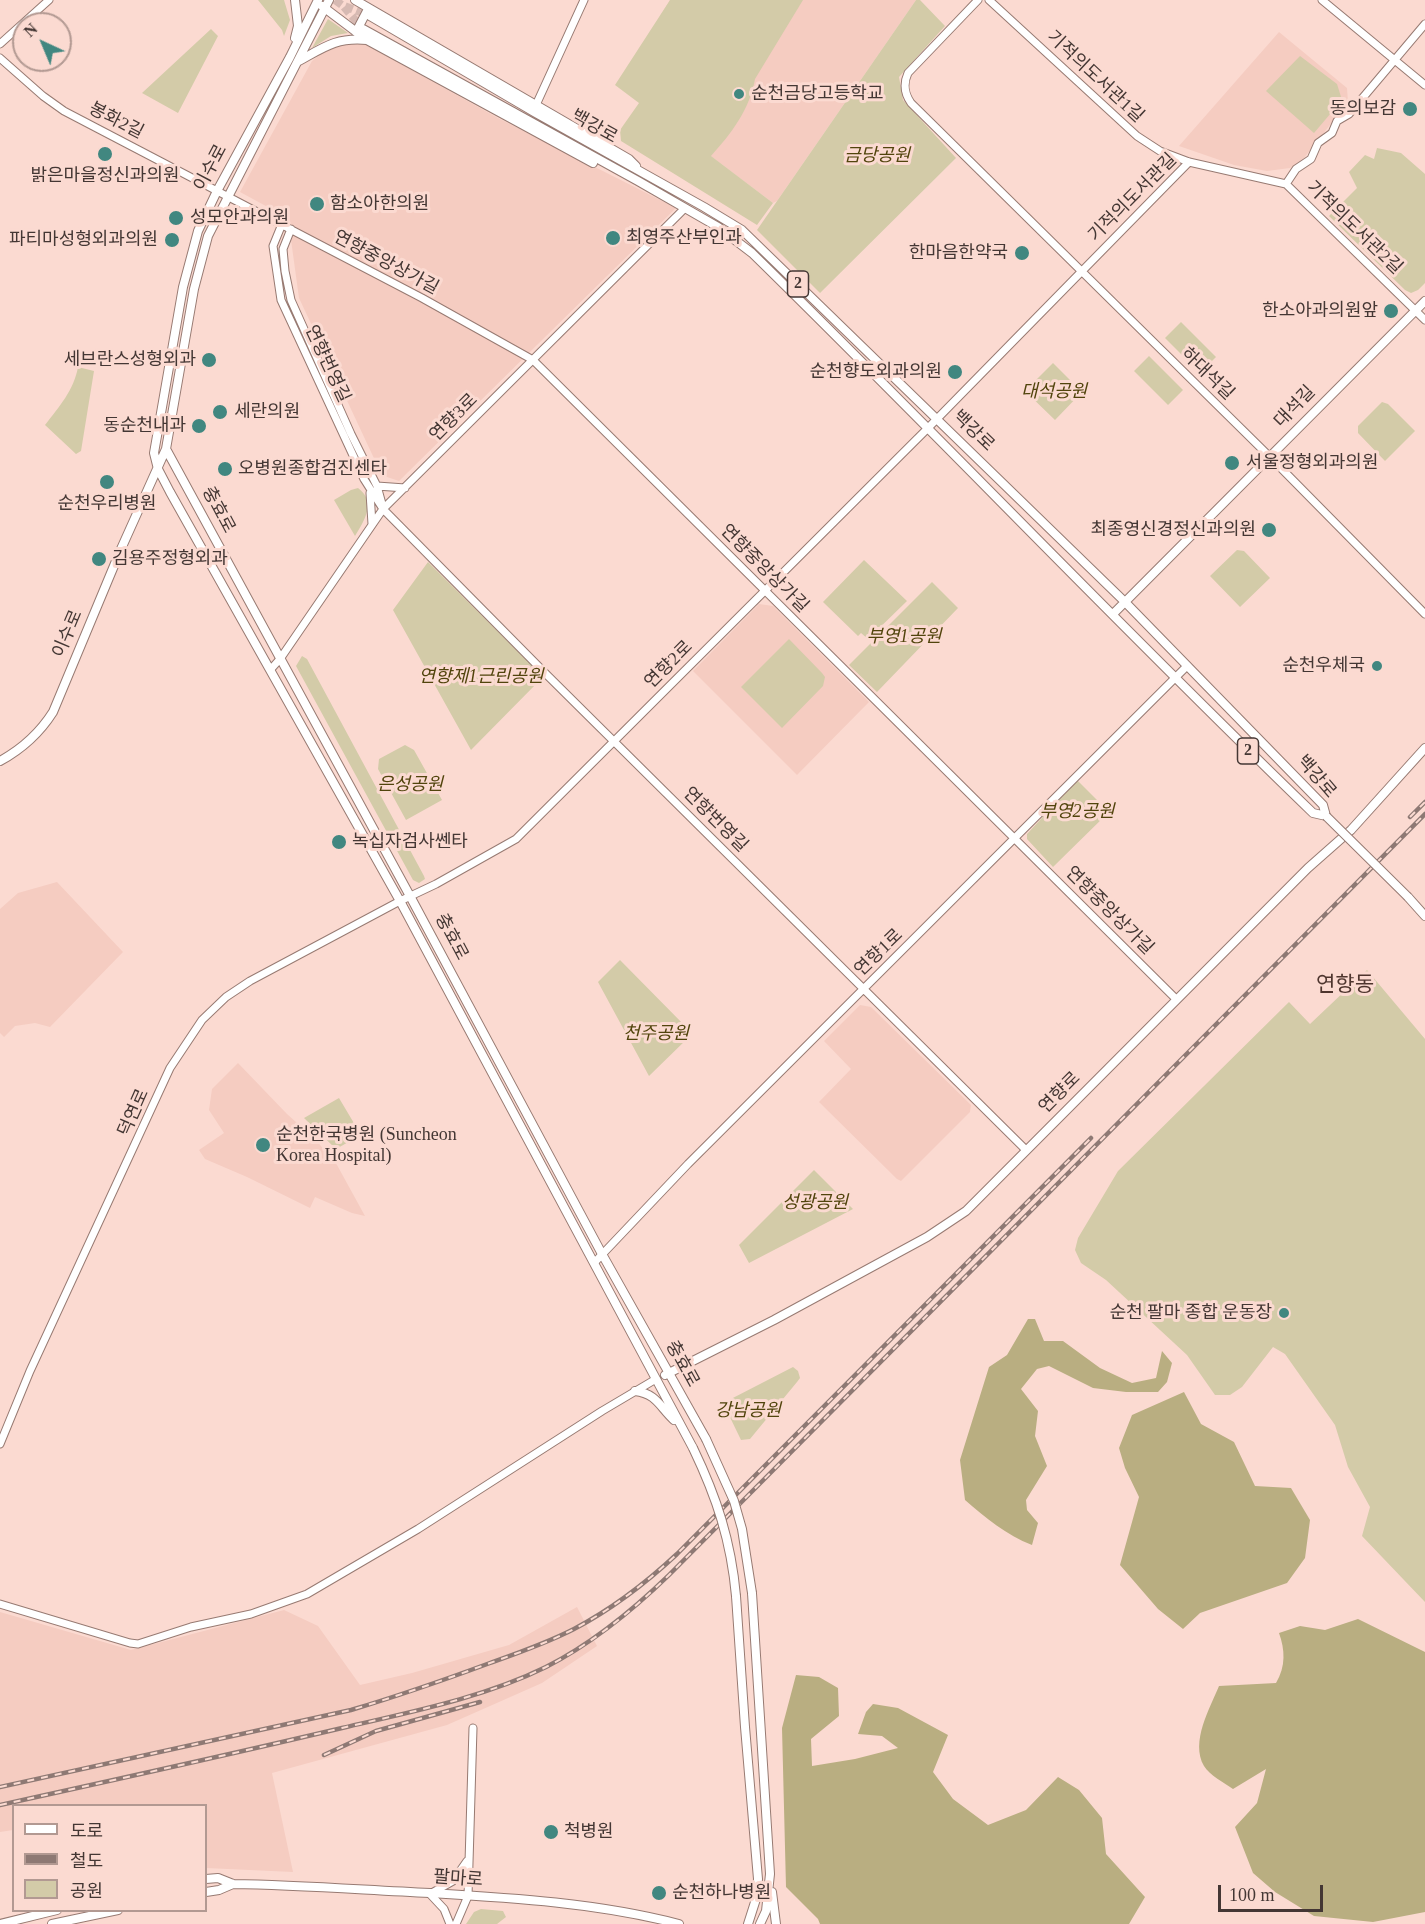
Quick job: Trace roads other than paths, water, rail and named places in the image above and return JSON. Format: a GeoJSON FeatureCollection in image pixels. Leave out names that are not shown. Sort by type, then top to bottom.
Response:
{"type":"FeatureCollection","features":[{"type":"Feature","properties":{"kind":"main road"},"geometry":{"type":"LineString","coordinates":[[295,0],[298,27],[295,59],[336,41],[367,40]]}},
{"type":"Feature","properties":{"kind":"main road","name":"2"},"geometry":{"type":"LineString","coordinates":[[355,0],[629,159],[640,177]]}},
{"type":"Feature","properties":{"kind":"main road","name":"이수로"},"geometry":{"type":"LineString","coordinates":[[0,761],[31,739],[53,712],[121,549],[158,469],[166,449],[194,289],[208,236],[295,59],[316,1]]}},
{"type":"Feature","properties":{"kind":"main road","name":"2"},"geometry":{"type":"LineString","coordinates":[[316,1],[327,4],[360,30],[367,40],[556,144],[619,176],[640,177]]}},
{"type":"Feature","properties":{"kind":"main road","name":"이수로"},"geometry":{"type":"LineString","coordinates":[[158,469],[154,453],[183,287],[198,231],[217,191],[327,4]]}},
{"type":"Feature","properties":{"kind":"main road"},"geometry":{"type":"LineString","coordinates":[[360,30],[371,10]]}},
{"type":"Feature","properties":{"kind":"main road","name":"백강로"},"geometry":{"type":"LineString","coordinates":[[360,30],[640,177],[742,230],[1125,602],[1323,805],[1326,816],[1313,813],[752,254],[718,227],[684,208],[640,177],[371,10]]}},
{"type":"Feature","properties":{"kind":"main road","name":"대석길"},"geometry":{"type":"LineString","coordinates":[[1113,614],[1425,301]]}},
{"type":"Feature","properties":{"kind":"main road","name":"충효로"},"geometry":{"type":"LineString","coordinates":[[166,449],[602,1254],[706,1439],[734,1501],[742,1529],[752,1593],[770,1875]]}},
{"type":"Feature","properties":{"kind":"main road","name":"충효로"},"geometry":{"type":"LineString","coordinates":[[158,469],[400,901],[693,1448],[719,1509],[733,1562],[758,1879],[756,1899],[748,1924]]}},
{"type":"Feature","properties":{"kind":"main road"},"geometry":{"type":"LineString","coordinates":[[148,490],[156,485],[170,492]]}},
{"type":"Feature","properties":{"kind":"main road","name":"연향로"},"geometry":{"type":"LineString","coordinates":[[656,1379],[774,1320],[945,1227],[966,1211],[1308,868],[1351,830],[1425,748]]}},
{"type":"Feature","properties":{"kind":"main road","name":"2"},"geometry":{"type":"LineString","coordinates":[[1326,816],[1425,916]]}},
{"type":"Feature","properties":{"kind":"main road"},"geometry":{"type":"LineString","coordinates":[[635,1391],[653,1397],[680,1425]]}},
{"type":"Feature","properties":{"kind":"main road"},"geometry":{"type":"LineString","coordinates":[[760,1924],[766,1911],[770,1875]]}},
{"type":"Feature","properties":{"kind":"main road"},"geometry":{"type":"LineString","coordinates":[[770,1875],[776,1924]]}},
{"type":"Feature","properties":{"kind":"main road","name":"팔마로"},"geometry":{"type":"LineString","coordinates":[[207,1879],[218,1878],[233,1884],[430,1893],[600,1907],[679,1924]]}},
{"type":"Feature","properties":{"kind":"main road","name":"팔마로"},"geometry":{"type":"LineString","coordinates":[[207,1892],[233,1884]]}},
{"type":"Feature","properties":{"kind":"main road"},"geometry":{"type":"LineString","coordinates":[[0,1924],[53,1912]]}},
{"type":"Feature","properties":{"kind":"main road"},"geometry":{"type":"LineString","coordinates":[[52,1924],[113,1912]]}},
{"type":"Feature","properties":{"kind":"street"},"geometry":{"type":"LineString","coordinates":[[0,44],[49,0]]}},
{"type":"Feature","properties":{"kind":"street"},"geometry":{"type":"LineString","coordinates":[[536,105],[584,0]]}},
{"type":"Feature","properties":{"kind":"street","name":"하대석길"},"geometry":{"type":"LineString","coordinates":[[978,0],[912,67],[904,80],[907,97],[911,103],[1270,457],[1425,614]]}},
{"type":"Feature","properties":{"kind":"street","name":"기적의도서관1길"},"geometry":{"type":"LineString","coordinates":[[989,0],[1137,136],[1160,151],[1189,162]]}},
{"type":"Feature","properties":{"kind":"street"},"geometry":{"type":"LineString","coordinates":[[1322,0],[1425,85]]}},
{"type":"Feature","properties":{"kind":"street"},"geometry":{"type":"LineString","coordinates":[[1286,184],[1296,169],[1311,159],[1318,143],[1332,133],[1337,121],[1349,114],[1425,24]]}},
{"type":"Feature","properties":{"kind":"street","name":"봉화2길"},"geometry":{"type":"LineString","coordinates":[[0,58],[64,111],[282,224]]}},
{"type":"Feature","properties":{"kind":"street","name":"기적의도서관길"},"geometry":{"type":"LineString","coordinates":[[928,427],[1189,162],[1286,184]]}},
{"type":"Feature","properties":{"kind":"street","name":"기적의도서관2길"},"geometry":{"type":"LineString","coordinates":[[1286,184],[1425,320]]}},
{"type":"Feature","properties":{"kind":"street","name":"연향3로"},"geometry":{"type":"LineString","coordinates":[[271,669],[280,660],[383,510],[684,208]]}},
{"type":"Feature","properties":{"kind":"street","name":"연향중앙상가길"},"geometry":{"type":"LineString","coordinates":[[282,224],[533,360],[1176,999]]}},
{"type":"Feature","properties":{"kind":"street","name":"연향번영길"},"geometry":{"type":"LineString","coordinates":[[282,224],[273,246],[281,300],[370,491],[383,510],[1026,1150]]}},
{"type":"Feature","properties":{"kind":"street","name":"연향번영길"},"geometry":{"type":"LineString","coordinates":[[291,229],[283,249],[291,300],[377,486],[383,510]]}},
{"type":"Feature","properties":{"kind":"street","name":"연향2로"},"geometry":{"type":"LineString","coordinates":[[410,896],[516,839],[928,427]]}},
{"type":"Feature","properties":{"kind":"street"},"geometry":{"type":"LineString","coordinates":[[377,486],[405,488]]}},
{"type":"Feature","properties":{"kind":"street"},"geometry":{"type":"LineString","coordinates":[[370,491],[372,524]]}},
{"type":"Feature","properties":{"kind":"street","name":"연향1로"},"geometry":{"type":"LineString","coordinates":[[594,1263],[688,1164],[1187,666]]}},
{"type":"Feature","properties":{"kind":"street"},"geometry":{"type":"LineString","coordinates":[[0,753],[13,753]]}},
{"type":"Feature","properties":{"kind":"street","name":"덕연로"},"geometry":{"type":"LineString","coordinates":[[0,1444],[30,1371],[170,1068],[194,1031],[226,998],[250,981],[410,896]]}},
{"type":"Feature","properties":{"kind":"street"},"geometry":{"type":"LineString","coordinates":[[0,1604],[138,1644],[191,1628],[251,1614],[307,1594],[375,1556],[656,1379]]}},
{"type":"Feature","properties":{"kind":"street"},"geometry":{"type":"LineString","coordinates":[[456,1924],[468,1896],[473,1728]]}},
{"type":"Feature","properties":{"kind":"street"},"geometry":{"type":"LineString","coordinates":[[450,1924],[444,1909],[430,1893],[453,1881],[468,1859]]}},
{"type":"Feature","properties":{"kind":"tunnel"},"geometry":{"type":"LineString","coordinates":[[335,0],[370,16]]}},
{"type":"Feature","properties":{"kind":"tunnel"},"geometry":{"type":"LineString","coordinates":[[344,7],[363,29]]}},
{"type":"Feature","properties":{"kind":"railway"},"geometry":{"type":"LineString","coordinates":[[1410,817],[1425,802]]}},
{"type":"Feature","properties":{"kind":"railway"},"geometry":{"type":"LineString","coordinates":[[0,1805],[256,1748],[472,1696],[546,1667],[596,1637],[626,1614],[669,1575],[1425,814]]}},
{"type":"Feature","properties":{"kind":"railway"},"geometry":{"type":"LineString","coordinates":[[0,1787],[351,1710],[522,1652],[574,1629],[602,1613],[628,1595],[677,1554],[1091,1138]]}},
{"type":"Feature","properties":{"kind":"railway"},"geometry":{"type":"LineString","coordinates":[[324,1755],[376,1731],[480,1702]]}},
{"type":"Feature","properties":{"kind":"place","name":"순천금당고등학교"},"geometry":{"type":"Point","coordinates":[739,94]}},
{"type":"Feature","properties":{"kind":"place","name":"동의보감"},"geometry":{"type":"Point","coordinates":[1410,109]}},
{"type":"Feature","properties":{"kind":"place","name":"밝은마을정신과의원"},"geometry":{"type":"Point","coordinates":[105,154]}},
{"type":"Feature","properties":{"kind":"place","name":"함소아한의원"},"geometry":{"type":"Point","coordinates":[317,204]}},
{"type":"Feature","properties":{"kind":"place","name":"성모안과의원"},"geometry":{"type":"Point","coordinates":[176,218]}},
{"type":"Feature","properties":{"kind":"place","name":"최영주산부인과"},"geometry":{"type":"Point","coordinates":[613,238]}},
{"type":"Feature","properties":{"kind":"place","name":"파티마성형외과의원"},"geometry":{"type":"Point","coordinates":[172,240]}},
{"type":"Feature","properties":{"kind":"place","name":"한마음한약국"},"geometry":{"type":"Point","coordinates":[1022,253]}},
{"type":"Feature","properties":{"kind":"place","name":"한소아과의원앞"},"geometry":{"type":"Point","coordinates":[1391,311]}},
{"type":"Feature","properties":{"kind":"place","name":"세브란스성형외과"},"geometry":{"type":"Point","coordinates":[209,360]}},
{"type":"Feature","properties":{"kind":"place","name":"순천향도외과의원"},"geometry":{"type":"Point","coordinates":[955,372]}},
{"type":"Feature","properties":{"kind":"place","name":"세란의원"},"geometry":{"type":"Point","coordinates":[220,412]}},
{"type":"Feature","properties":{"kind":"place","name":"동순천내과"},"geometry":{"type":"Point","coordinates":[199,426]}},
{"type":"Feature","properties":{"kind":"place","name":"서울정형외과의원"},"geometry":{"type":"Point","coordinates":[1232,463]}},
{"type":"Feature","properties":{"kind":"place","name":"오병원종합검진센타"},"geometry":{"type":"Point","coordinates":[225,469]}},
{"type":"Feature","properties":{"kind":"place","name":"순천우리병원"},"geometry":{"type":"Point","coordinates":[107,482]}},
{"type":"Feature","properties":{"kind":"place","name":"최종영신경정신과의원"},"geometry":{"type":"Point","coordinates":[1269,530]}},
{"type":"Feature","properties":{"kind":"place","name":"김용주정형외과"},"geometry":{"type":"Point","coordinates":[99,559]}},
{"type":"Feature","properties":{"kind":"place","name":"순천우체국"},"geometry":{"type":"Point","coordinates":[1377,666]}},
{"type":"Feature","properties":{"kind":"place","name":"녹십자검사쎈타"},"geometry":{"type":"Point","coordinates":[339,842]}},
{"type":"Feature","properties":{"kind":"place","name":"순천한국병원 (Suncheon Korea Hospital)"},"geometry":{"type":"Point","coordinates":[263,1145]}},
{"type":"Feature","properties":{"kind":"place","name":"순천 팔마 종합 운동장"},"geometry":{"type":"Point","coordinates":[1284,1313]}},
{"type":"Feature","properties":{"kind":"place","name":"척병원"},"geometry":{"type":"Point","coordinates":[551,1832]}},
{"type":"Feature","properties":{"kind":"place","name":"순천하나병원"},"geometry":{"type":"Point","coordinates":[659,1893]}},
{"type":"Feature","properties":{"kind":"district","name":"연향동"},"geometry":{"type":"Point","coordinates":[1345,985]}},
{"type":"Feature","properties":{"kind":"park label","name":"금당공원"},"geometry":{"type":"Point","coordinates":[877,156]}},
{"type":"Feature","properties":{"kind":"park label","name":"대석공원"},"geometry":{"type":"Point","coordinates":[1054,392]}},
{"type":"Feature","properties":{"kind":"park label","name":"부영1공원"},"geometry":{"type":"Point","coordinates":[904,637]}},
{"type":"Feature","properties":{"kind":"park label","name":"연향제1근린공원"},"geometry":{"type":"Point","coordinates":[481,677]}},
{"type":"Feature","properties":{"kind":"park label","name":"은성공원"},"geometry":{"type":"Point","coordinates":[410,785]}},
{"type":"Feature","properties":{"kind":"park label","name":"부영2공원"},"geometry":{"type":"Point","coordinates":[1077,812]}},
{"type":"Feature","properties":{"kind":"park label","name":"천주공원"},"geometry":{"type":"Point","coordinates":[656,1034]}},
{"type":"Feature","properties":{"kind":"park label","name":"성광공원"},"geometry":{"type":"Point","coordinates":[815,1203]}},
{"type":"Feature","properties":{"kind":"park label","name":"강남공원"},"geometry":{"type":"Point","coordinates":[748,1411]}}]}
